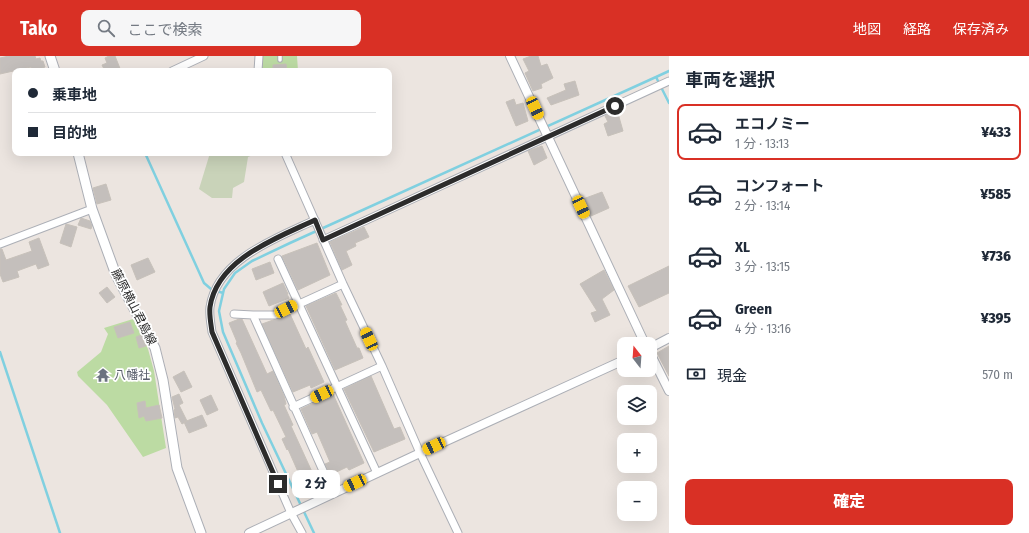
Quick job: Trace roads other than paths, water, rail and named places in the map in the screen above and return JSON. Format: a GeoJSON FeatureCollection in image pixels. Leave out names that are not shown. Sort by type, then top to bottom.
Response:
{"type":"FeatureCollection","features":[{"type":"Feature","properties":{"kind":"main road"},"geometry":{"type":"LineString","coordinates":[[50,56],[54,68]]}},
{"type":"Feature","properties":{"kind":"main road","name":"藤原横山君島線"},"geometry":{"type":"LineString","coordinates":[[79,156],[92,209],[116,275],[155,348],[163,380],[177,468],[200,533]]}},
{"type":"Feature","properties":{"kind":"street"},"geometry":{"type":"LineString","coordinates":[[178,68],[204,56]]}},
{"type":"Feature","properties":{"kind":"street"},"geometry":{"type":"LineString","coordinates":[[258,68],[259,56]]}},
{"type":"Feature","properties":{"kind":"street"},"geometry":{"type":"LineString","coordinates":[[510,56],[643,337]]}},
{"type":"Feature","properties":{"kind":"street"},"geometry":{"type":"LineString","coordinates":[[323,238],[669,81]]}},
{"type":"Feature","properties":{"kind":"street"},"geometry":{"type":"LineString","coordinates":[[286,156],[343,284],[458,533]]}},
{"type":"Feature","properties":{"kind":"street"},"geometry":{"type":"LineString","coordinates":[[0,244],[92,209]]}},
{"type":"Feature","properties":{"kind":"street"},"geometry":{"type":"LineString","coordinates":[[302,533],[291,513],[212,332],[210,307],[218,283],[232,268],[256,248],[315,220]]}},
{"type":"Feature","properties":{"kind":"street"},"geometry":{"type":"LineString","coordinates":[[278,259],[336,388],[377,473]]}},
{"type":"Feature","properties":{"kind":"street"},"geometry":{"type":"LineString","coordinates":[[234,314],[253,316],[275,315],[343,284]]}},
{"type":"Feature","properties":{"kind":"street"},"geometry":{"type":"LineString","coordinates":[[253,316],[293,408],[333,494]]}},
{"type":"Feature","properties":{"kind":"street"},"geometry":{"type":"LineString","coordinates":[[657,344],[669,338]]}},
{"type":"Feature","properties":{"kind":"street"},"geometry":{"type":"LineString","coordinates":[[249,533],[617,363]]}},
{"type":"Feature","properties":{"kind":"street"},"geometry":{"type":"LineString","coordinates":[[293,408],[382,366]]}},
{"type":"Feature","properties":{"kind":"street"},"geometry":{"type":"LineString","coordinates":[[657,367],[669,391]]}},
{"type":"Feature","properties":{"kind":"waterway"},"geometry":{"type":"LineString","coordinates":[[669,71],[656,77],[669,103]]}},
{"type":"Feature","properties":{"kind":"waterway"},"geometry":{"type":"LineString","coordinates":[[314,533],[262,423],[223,332],[219,311],[224,289],[235,273],[252,261],[290,243],[656,77]]}},
{"type":"Feature","properties":{"kind":"waterway"},"geometry":{"type":"LineString","coordinates":[[146,156],[204,283],[211,289],[223,293]]}},
{"type":"Feature","properties":{"kind":"waterway"},"geometry":{"type":"LineString","coordinates":[[0,352],[60,533]]}},
{"type":"Feature","properties":{"kind":"place","name":"八幡社"},"geometry":{"type":"Point","coordinates":[103,375]}}]}
